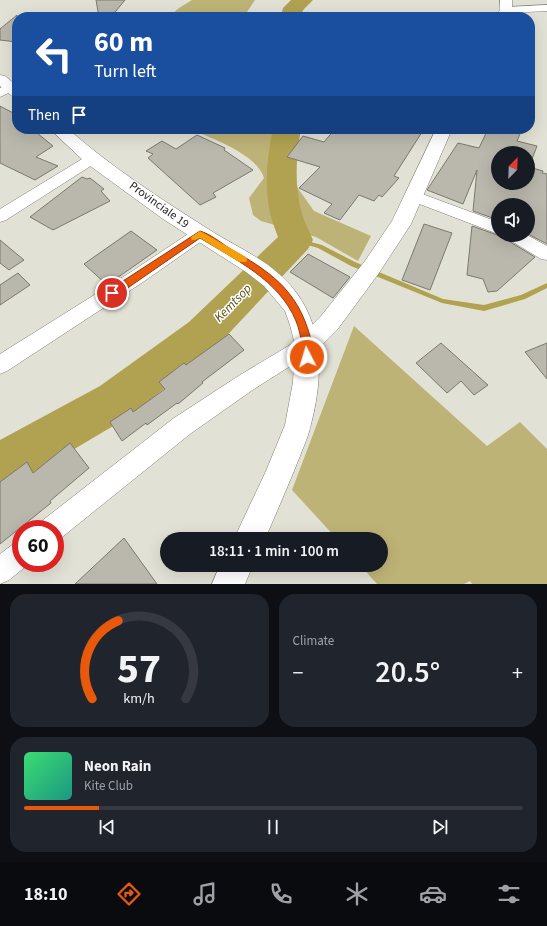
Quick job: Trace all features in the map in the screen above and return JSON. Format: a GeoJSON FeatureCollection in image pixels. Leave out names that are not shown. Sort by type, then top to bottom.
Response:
{"type":"FeatureCollection","features":[{"type":"Feature","properties":{"kind":"main road","name":"Provinciale 19"},"geometry":{"type":"LineString","coordinates":[[64,134],[92,158],[200,234],[262,273],[294,306],[302,324],[307,345],[306,382],[298,425],[276,481],[252,532]]}},
{"type":"Feature","properties":{"kind":"main road"},"geometry":{"type":"LineString","coordinates":[[307,345],[329,323],[367,273],[401,224],[442,134]]}},
{"type":"Feature","properties":{"kind":"main road"},"geometry":{"type":"LineString","coordinates":[[228,584],[234,572]]}},
{"type":"Feature","properties":{"kind":"street"},"geometry":{"type":"LineString","coordinates":[[504,9],[547,8]]}},
{"type":"Feature","properties":{"kind":"street"},"geometry":{"type":"LineString","coordinates":[[0,216],[92,158]]}},
{"type":"Feature","properties":{"kind":"street"},"geometry":{"type":"LineString","coordinates":[[414,196],[491,225]]}},
{"type":"Feature","properties":{"kind":"street"},"geometry":{"type":"LineString","coordinates":[[0,365],[137,277],[200,234]]}},
{"type":"Feature","properties":{"kind":"street"},"geometry":{"type":"LineString","coordinates":[[526,242],[547,254]]}},
{"type":"Feature","properties":{"kind":"street"},"geometry":{"type":"LineString","coordinates":[[63,520],[182,426],[247,382],[307,345]]}},
{"type":"Feature","properties":{"kind":"street"},"geometry":{"type":"LineString","coordinates":[[0,571],[12,561]]}},
{"type":"Feature","properties":{"kind":"shaded area"},"geometry":{"type":"Polygon","coordinates":[[[192,0],[255,0],[247,12],[175,12],[192,0]]]}},
{"type":"Feature","properties":{"kind":"shaded area"},"geometry":{"type":"Polygon","coordinates":[[[202,134],[299,134],[290,142],[282,155],[297,187],[314,211],[371,236],[358,261],[316,237],[261,221],[253,215],[249,198],[264,178],[260,169],[252,161],[243,154],[202,134]]]}},
{"type":"Feature","properties":{"kind":"shaded area"},"geometry":{"type":"Polygon","coordinates":[[[354,326],[487,446],[520,422],[547,449],[547,584],[472,584],[470,581],[464,584],[377,584],[366,572],[388,572],[388,532],[331,532],[292,490],[354,326]]]}},
{"type":"Feature","properties":{"kind":"building"},"geometry":{"type":"Polygon","coordinates":[[[96,0],[125,0],[115,12],[98,12],[96,0]]]}},
{"type":"Feature","properties":{"kind":"building"},"geometry":{"type":"Polygon","coordinates":[[[12,19],[12,41],[0,40],[0,29],[12,19]]]}},
{"type":"Feature","properties":{"kind":"building"},"geometry":{"type":"Polygon","coordinates":[[[0,106],[12,112],[12,134],[38,134],[53,146],[36,157],[58,166],[35,180],[0,163],[0,106]]]}},
{"type":"Feature","properties":{"kind":"building"},"geometry":{"type":"Polygon","coordinates":[[[331,134],[421,134],[394,176],[399,178],[382,197],[379,195],[374,201],[359,195],[340,220],[324,213],[332,204],[299,188],[320,167],[287,157],[303,136],[324,142],[331,134]]]}},
{"type":"Feature","properties":{"kind":"building"},"geometry":{"type":"Polygon","coordinates":[[[486,134],[520,134],[517,141],[537,146],[535,151],[535,146],[491,146],[491,190],[535,190],[535,169],[547,174],[547,244],[535,238],[535,198],[491,198],[491,217],[473,211],[477,170],[463,204],[427,190],[458,143],[479,148],[486,134]]]}},
{"type":"Feature","properties":{"kind":"building"},"geometry":{"type":"Polygon","coordinates":[[[197,135],[225,148],[224,150],[253,170],[213,193],[216,197],[200,205],[148,158],[153,154],[146,151],[162,141],[176,149],[197,135]]]}},
{"type":"Feature","properties":{"kind":"building"},"geometry":{"type":"Polygon","coordinates":[[[82,177],[87,179],[90,178],[104,189],[101,191],[110,201],[53,230],[30,217],[82,177]]]}},
{"type":"Feature","properties":{"kind":"building"},"geometry":{"type":"Polygon","coordinates":[[[424,224],[452,233],[430,290],[402,280],[424,224]]]}},
{"type":"Feature","properties":{"kind":"building"},"geometry":{"type":"Polygon","coordinates":[[[472,226],[491,233],[491,242],[510,242],[535,257],[497,291],[488,292],[483,279],[467,275],[472,226]]]}},
{"type":"Feature","properties":{"kind":"building"},"geometry":{"type":"Polygon","coordinates":[[[131,231],[157,250],[107,285],[84,264],[131,231]]]}},
{"type":"Feature","properties":{"kind":"building"},"geometry":{"type":"Polygon","coordinates":[[[0,240],[24,260],[9,270],[0,263],[0,240]]]}},
{"type":"Feature","properties":{"kind":"building"},"geometry":{"type":"Polygon","coordinates":[[[308,254],[350,277],[333,298],[290,272],[308,254]]]}},
{"type":"Feature","properties":{"kind":"building"},"geometry":{"type":"Polygon","coordinates":[[[18,273],[30,285],[0,305],[0,285],[18,273]]]}},
{"type":"Feature","properties":{"kind":"building"},"geometry":{"type":"Polygon","coordinates":[[[229,334],[244,350],[202,382],[203,383],[178,404],[177,403],[147,425],[146,423],[122,441],[110,422],[131,408],[133,412],[165,389],[159,382],[184,363],[186,365],[229,334]]]}},
{"type":"Feature","properties":{"kind":"building"},"geometry":{"type":"Polygon","coordinates":[[[441,343],[488,385],[474,395],[461,381],[447,393],[416,363],[441,343]]]}},
{"type":"Feature","properties":{"kind":"building"},"geometry":{"type":"Polygon","coordinates":[[[547,343],[547,379],[525,352],[547,343]]]}},
{"type":"Feature","properties":{"kind":"building"},"geometry":{"type":"Polygon","coordinates":[[[70,443],[89,468],[30,520],[12,520],[12,534],[0,544],[0,482],[27,462],[33,473],[70,443]]]}},
{"type":"Feature","properties":{"kind":"building"},"geometry":{"type":"Polygon","coordinates":[[[124,538],[157,584],[75,584],[124,538]]]}},
{"type":"Feature","properties":{"kind":"waterway"},"geometry":{"type":"LineString","coordinates":[[292,12],[293,8],[303,0]]}},
{"type":"Feature","properties":{"kind":"waterway","name":"Kemtsop"},"geometry":{"type":"LineString","coordinates":[[0,466],[115,401],[203,334],[296,240],[286,213],[282,183],[282,152],[286,134]]}},
{"type":"Feature","properties":{"kind":"waterway","name":"Kemtsop"},"geometry":{"type":"LineString","coordinates":[[296,240],[320,246],[353,264],[442,301],[484,308],[523,297],[547,285]]}},
{"type":"Feature","properties":{"kind":"slow traffic"},"geometry":{"type":"LineString","coordinates":[[195,237],[200,234],[243,260]]}},
{"type":"Feature","properties":{"kind":"route"},"geometry":{"type":"LineString","coordinates":[[112,293],[200,234],[253,266],[272,280],[283,292],[294,306],[302,324],[307,345],[307,357]]}}]}
